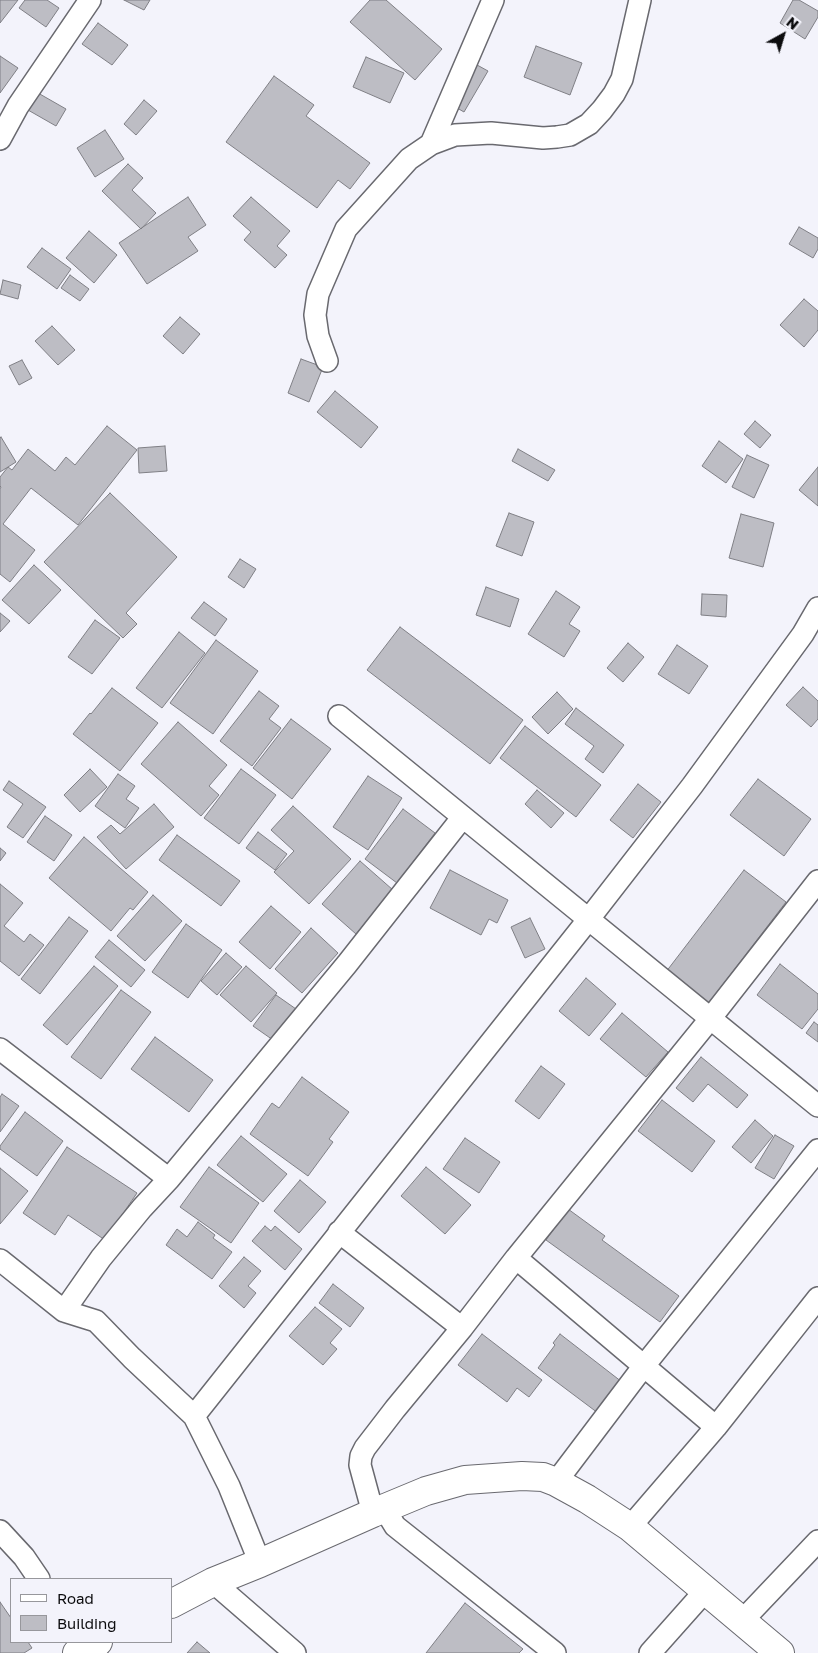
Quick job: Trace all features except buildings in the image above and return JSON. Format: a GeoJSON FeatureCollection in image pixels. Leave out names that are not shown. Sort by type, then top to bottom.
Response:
{"type":"FeatureCollection","features":[{"type":"Feature","properties":{"kind":"street"},"geometry":{"type":"LineString","coordinates":[[0,139],[18,106],[90,0]]}},
{"type":"Feature","properties":{"kind":"street"},"geometry":{"type":"LineString","coordinates":[[431,144],[492,0]]}},
{"type":"Feature","properties":{"kind":"street"},"geometry":{"type":"LineString","coordinates":[[327,361],[318,336],[315,315],[318,294],[346,229],[409,159],[431,144],[455,135],[491,133],[543,138],[557,137],[570,135],[589,124],[614,94],[622,79],[640,0]]}},
{"type":"Feature","properties":{"kind":"street"},"geometry":{"type":"LineString","coordinates":[[194,1416],[588,920],[692,786],[803,634],[818,608]]}},
{"type":"Feature","properties":{"kind":"street"},"geometry":{"type":"LineString","coordinates":[[338,716],[818,1106]]}},
{"type":"Feature","properties":{"kind":"street"},"geometry":{"type":"LineString","coordinates":[[64,1311],[101,1258],[347,964],[462,818]]}},
{"type":"Feature","properties":{"kind":"street"},"geometry":{"type":"LineString","coordinates":[[555,1653],[395,1526],[378,1510],[360,1465],[361,1456],[394,1408],[462,1328],[818,881]]}},
{"type":"Feature","properties":{"kind":"street"},"geometry":{"type":"LineString","coordinates":[[0,1049],[169,1179]]}},
{"type":"Feature","properties":{"kind":"street"},"geometry":{"type":"LineString","coordinates":[[556,1482],[643,1367],[818,1150]]}},
{"type":"Feature","properties":{"kind":"street"},"geometry":{"type":"LineString","coordinates":[[339,1232],[462,1328]]}},
{"type":"Feature","properties":{"kind":"street"},"geometry":{"type":"LineString","coordinates":[[516,1258],[716,1427]]}},
{"type":"Feature","properties":{"kind":"street"},"geometry":{"type":"LineString","coordinates":[[0,1260],[64,1311],[96,1321],[132,1358],[194,1416],[229,1486],[260,1564]]}},
{"type":"Feature","properties":{"kind":"street"},"geometry":{"type":"LineString","coordinates":[[630,1527],[716,1427],[818,1298]]}},
{"type":"Feature","properties":{"kind":"street"},"geometry":{"type":"LineString","coordinates":[[172,1603],[213,1582],[260,1564],[378,1510],[426,1491],[465,1480],[532,1476],[543,1477],[556,1482],[587,1498],[630,1527],[780,1653]]}},
{"type":"Feature","properties":{"kind":"street"},"geometry":{"type":"LineString","coordinates":[[0,1531],[24,1557],[38,1578]]}},
{"type":"Feature","properties":{"kind":"street"},"geometry":{"type":"LineString","coordinates":[[742,1620],[818,1541]]}},
{"type":"Feature","properties":{"kind":"street"},"geometry":{"type":"LineString","coordinates":[[213,1582],[295,1653]]}},
{"type":"Feature","properties":{"kind":"street"},"geometry":{"type":"LineString","coordinates":[[650,1653],[706,1590]]}}]}
